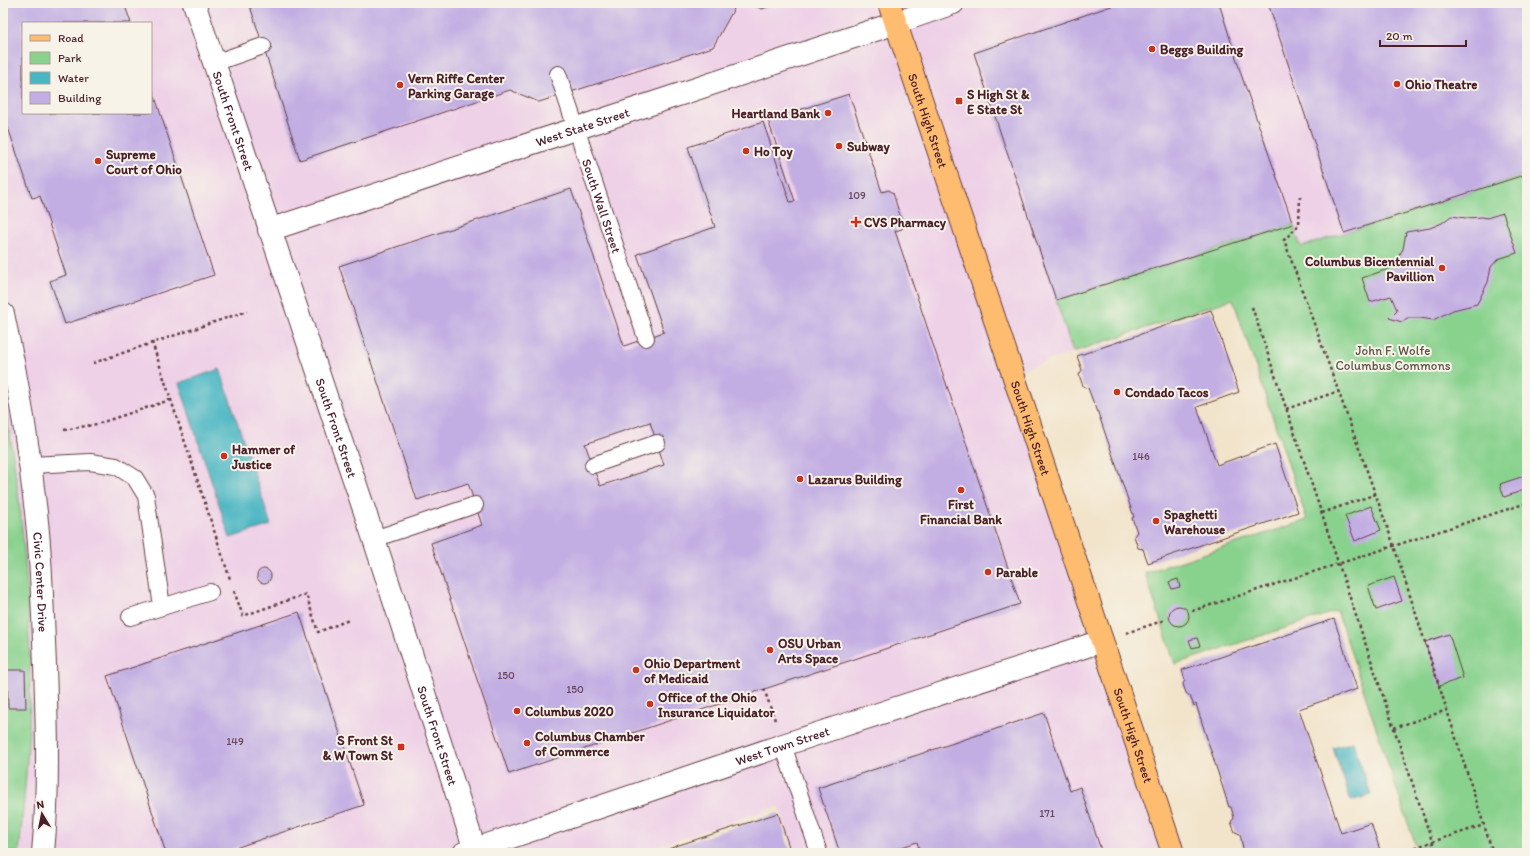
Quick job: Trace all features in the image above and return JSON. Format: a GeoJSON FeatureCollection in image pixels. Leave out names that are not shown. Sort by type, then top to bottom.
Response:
{"type":"FeatureCollection","features":[{"type":"Feature","properties":{"kind":"main road","name":"South High Street"},"geometry":{"type":"LineString","coordinates":[[892,13],[1173,853]]}},
{"type":"Feature","properties":{"kind":"street","name":"South Front Street"},"geometry":{"type":"LineString","coordinates":[[194,3],[374,539],[472,852]]}},
{"type":"Feature","properties":{"kind":"street","name":"West State Street"},"geometry":{"type":"LineString","coordinates":[[270,230],[577,128],[892,13],[953,3]]}},
{"type":"Feature","properties":{"kind":"street","name":"Civic Center Drive"},"geometry":{"type":"LineString","coordinates":[[3,314],[20,398],[38,532],[48,776],[43,853]]}},
{"type":"Feature","properties":{"kind":"street","name":"West Town Street"},"geometry":{"type":"LineString","coordinates":[[472,852],[783,745],[1102,641]]}},
{"type":"Feature","properties":{"kind":"lane"},"geometry":{"type":"LineString","coordinates":[[214,63],[263,46]]}},
{"type":"Feature","properties":{"kind":"lane","name":"South Wall Street"},"geometry":{"type":"LineString","coordinates":[[558,74],[646,338]]}},
{"type":"Feature","properties":{"kind":"lane"},"geometry":{"type":"LineString","coordinates":[[592,465],[657,443]]}},
{"type":"Feature","properties":{"kind":"lane"},"geometry":{"type":"LineString","coordinates":[[30,465],[90,462],[116,466],[135,478],[146,496],[162,607]]}},
{"type":"Feature","properties":{"kind":"lane"},"geometry":{"type":"LineString","coordinates":[[374,539],[475,505]]}},
{"type":"Feature","properties":{"kind":"lane"},"geometry":{"type":"LineString","coordinates":[[130,617],[210,592]]}},
{"type":"Feature","properties":{"kind":"lane"},"geometry":{"type":"LineString","coordinates":[[783,745],[819,853]]}},
{"type":"Feature","properties":{"kind":"path"},"geometry":{"type":"LineString","coordinates":[[1300,196],[1300,225],[1284,240],[1394,546],[1493,853]]}},
{"type":"Feature","properties":{"kind":"path"},"geometry":{"type":"LineString","coordinates":[[1252,307],[1436,853]]}},
{"type":"Feature","properties":{"kind":"path"},"geometry":{"type":"LineString","coordinates":[[93,363],[246,311]]}},
{"type":"Feature","properties":{"kind":"path"},"geometry":{"type":"LineString","coordinates":[[152,342],[231,582]]}},
{"type":"Feature","properties":{"kind":"path"},"geometry":{"type":"LineString","coordinates":[[1286,409],[1339,391]]}},
{"type":"Feature","properties":{"kind":"path"},"geometry":{"type":"LineString","coordinates":[[64,430],[97,424],[170,400]]}},
{"type":"Feature","properties":{"kind":"path"},"geometry":{"type":"LineString","coordinates":[[1322,513],[1376,494]]}},
{"type":"Feature","properties":{"kind":"path"},"geometry":{"type":"LineString","coordinates":[[1192,611],[1527,503]]}},
{"type":"Feature","properties":{"kind":"path"},"geometry":{"type":"LineString","coordinates":[[234,589],[243,616],[306,594],[318,632],[350,620]]}},
{"type":"Feature","properties":{"kind":"path"},"geometry":{"type":"LineString","coordinates":[[1102,641],[1165,620]]}},
{"type":"Feature","properties":{"kind":"path"},"geometry":{"type":"LineString","coordinates":[[764,689],[783,745]]}},
{"type":"Feature","properties":{"kind":"path"},"geometry":{"type":"LineString","coordinates":[[1394,728],[1447,710]]}},
{"type":"Feature","properties":{"kind":"path"},"geometry":{"type":"LineString","coordinates":[[1398,853],[1484,825]]}},
{"type":"Feature","properties":{"kind":"shaded area"},"geometry":{"type":"Polygon","coordinates":[[[3,3],[1527,3],[1527,853],[1418,853],[1233,299],[1021,370],[1182,853],[795,853],[779,806],[638,853],[19,853],[27,763],[30,687],[28,597],[21,513],[10,431],[3,396],[3,3]]]}},
{"type":"Feature","properties":{"kind":"green space","name":"John F. Wolfe Columbus Commons"},"geometry":{"type":"Polygon","coordinates":[[[1527,174],[1527,853],[1418,853],[1337,611],[1175,664],[1145,573],[1307,520],[1233,299],[1073,352],[1056,300],[1293,224],[1301,247],[1527,174]]]}},
{"type":"Feature","properties":{"kind":"green space"},"geometry":{"type":"Polygon","coordinates":[[[3,396],[15,468],[23,541],[30,650],[29,728],[19,853],[3,853],[3,396]]]}},
{"type":"Feature","properties":{"kind":"water"},"geometry":{"type":"Polygon","coordinates":[[[220,369],[271,525],[230,538],[179,383],[220,369]]]}},
{"type":"Feature","properties":{"kind":"water"},"geometry":{"type":"Polygon","coordinates":[[[1353,742],[1371,795],[1351,801],[1333,748],[1353,742]]]}},
{"type":"Feature","properties":{"kind":"building","name":"Supreme Court of Ohio"},"geometry":{"type":"Polygon","coordinates":[[[3,3],[124,3],[131,22],[22,22],[22,114],[152,114],[152,88],[214,275],[65,324],[50,281],[66,275],[40,196],[32,198],[3,113],[3,3]]]}},
{"type":"Feature","properties":{"kind":"building","name":"Vern Riffe Center Parking Garage"},"geometry":{"type":"Polygon","coordinates":[[[258,3],[737,3],[713,47],[539,102],[510,90],[300,160],[250,6],[258,3]]]}},
{"type":"Feature","properties":{"kind":"building"},"geometry":{"type":"Polygon","coordinates":[[[748,3],[778,3],[762,9],[748,3]]]}},
{"type":"Feature","properties":{"kind":"building"},"geometry":{"type":"Polygon","coordinates":[[[1120,3],[1219,3],[1241,74],[1293,224],[1056,300],[974,53],[1120,3]]]}},
{"type":"Feature","properties":{"kind":"building","name":"Ohio Theatre"},"geometry":{"type":"Polygon","coordinates":[[[1268,3],[1527,3],[1527,174],[1344,233],[1268,3]]]}},
{"type":"Feature","properties":{"kind":"building","name":"Lazarus Building"},"geometry":{"type":"Polygon","coordinates":[[[849,94],[882,192],[889,190],[893,193],[903,225],[902,229],[895,231],[1020,604],[509,774],[431,543],[482,525],[468,483],[417,500],[339,266],[571,189],[624,346],[664,332],[637,254],[715,227],[688,147],[763,122],[790,202],[795,201],[768,120],[849,94]],[[650,422],[585,444],[600,486],[664,465],[650,422]]]}},
{"type":"Feature","properties":{"kind":"building","name":"Columbus Bicentennial Pavillion"},"geometry":{"type":"Polygon","coordinates":[[[1503,213],[1517,253],[1498,259],[1491,267],[1488,282],[1477,304],[1453,310],[1433,320],[1407,318],[1402,322],[1389,318],[1397,310],[1391,296],[1370,302],[1362,278],[1391,268],[1403,249],[1406,232],[1430,228],[1442,223],[1451,216],[1487,218],[1503,213]]]}},
{"type":"Feature","properties":{"kind":"building"},"geometry":{"type":"Polygon","coordinates":[[[1211,310],[1239,392],[1197,407],[1217,465],[1275,444],[1298,512],[1148,563],[1143,549],[1138,548],[1134,536],[1137,532],[1132,518],[1134,517],[1095,404],[1088,388],[1083,386],[1079,375],[1082,370],[1077,356],[1211,310]]]}},
{"type":"Feature","properties":{"kind":"building"},"geometry":{"type":"Polygon","coordinates":[[[1527,475],[1527,489],[1504,497],[1500,484],[1527,475]]]}},
{"type":"Feature","properties":{"kind":"building"},"geometry":{"type":"Polygon","coordinates":[[[1371,506],[1381,530],[1355,541],[1345,516],[1371,506]]]}},
{"type":"Feature","properties":{"kind":"building"},"geometry":{"type":"Polygon","coordinates":[[[264,569],[269,571],[271,576],[269,581],[264,583],[259,581],[257,576],[259,571],[264,569]]]}},
{"type":"Feature","properties":{"kind":"building"},"geometry":{"type":"Polygon","coordinates":[[[1394,577],[1402,601],[1376,610],[1368,586],[1394,577]]]}},
{"type":"Feature","properties":{"kind":"building"},"geometry":{"type":"Polygon","coordinates":[[[1178,579],[1180,587],[1172,589],[1169,582],[1178,579]]]}},
{"type":"Feature","properties":{"kind":"building"},"geometry":{"type":"Polygon","coordinates":[[[1179,606],[1186,609],[1189,616],[1186,623],[1179,626],[1172,623],[1169,616],[1172,609],[1179,606]]]}},
{"type":"Feature","properties":{"kind":"building"},"geometry":{"type":"Polygon","coordinates":[[[299,612],[364,805],[220,853],[166,853],[107,676],[299,612]]]}},
{"type":"Feature","properties":{"kind":"building"},"geometry":{"type":"Polygon","coordinates":[[[1334,619],[1357,689],[1299,709],[1341,833],[1371,823],[1381,853],[1244,853],[1240,834],[1235,832],[1231,822],[1234,818],[1231,807],[1229,807],[1196,704],[1194,706],[1190,696],[1186,693],[1183,684],[1185,680],[1182,670],[1334,619]]]}},
{"type":"Feature","properties":{"kind":"building"},"geometry":{"type":"Polygon","coordinates":[[[1449,634],[1463,678],[1439,686],[1425,642],[1449,634]]]}},
{"type":"Feature","properties":{"kind":"building"},"geometry":{"type":"Polygon","coordinates":[[[1197,638],[1200,646],[1192,648],[1189,640],[1197,638]]]}},
{"type":"Feature","properties":{"kind":"building"},"geometry":{"type":"Polygon","coordinates":[[[7,670],[25,670],[26,708],[8,708],[7,670]]]}},
{"type":"Feature","properties":{"kind":"building"},"geometry":{"type":"Polygon","coordinates":[[[1044,713],[1070,791],[1080,787],[1102,853],[920,853],[917,842],[884,853],[840,853],[818,788],[1044,713]]]}},
{"type":"Feature","properties":{"kind":"building"},"geometry":{"type":"Polygon","coordinates":[[[778,813],[791,853],[658,853],[679,845],[778,813]]]}},
{"type":"Feature","properties":{"kind":"place","name":"Beggs Building"},"geometry":{"type":"Point","coordinates":[1152,49]}},
{"type":"Feature","properties":{"kind":"place","name":"Ohio Theatre"},"geometry":{"type":"Point","coordinates":[1397,84]}},
{"type":"Feature","properties":{"kind":"place","name":"Vern Riffe Center Parking Garage"},"geometry":{"type":"Point","coordinates":[400,85]}},
{"type":"Feature","properties":{"kind":"place","name":"S High St & E State St"},"geometry":{"type":"Point","coordinates":[959,101]}},
{"type":"Feature","properties":{"kind":"place","name":"Heartland Bank"},"geometry":{"type":"Point","coordinates":[828,113]}},
{"type":"Feature","properties":{"kind":"place","name":"Subway"},"geometry":{"type":"Point","coordinates":[839,146]}},
{"type":"Feature","properties":{"kind":"place","name":"Ho Toy"},"geometry":{"type":"Point","coordinates":[746,151]}},
{"type":"Feature","properties":{"kind":"place","name":"Supreme Court of Ohio"},"geometry":{"type":"Point","coordinates":[98,161]}},
{"type":"Feature","properties":{"kind":"place","name":"CVS Pharmacy"},"geometry":{"type":"Point","coordinates":[856,222]}},
{"type":"Feature","properties":{"kind":"place","name":"Columbus Bicentennial Pavillion"},"geometry":{"type":"Point","coordinates":[1442,268]}},
{"type":"Feature","properties":{"kind":"place","name":"Condado Tacos"},"geometry":{"type":"Point","coordinates":[1117,392]}},
{"type":"Feature","properties":{"kind":"place","name":"Hammer of Justice"},"geometry":{"type":"Point","coordinates":[224,456]}},
{"type":"Feature","properties":{"kind":"place","name":"Lazarus Building"},"geometry":{"type":"Point","coordinates":[800,479]}},
{"type":"Feature","properties":{"kind":"place","name":"First Financial Bank"},"geometry":{"type":"Point","coordinates":[961,490]}},
{"type":"Feature","properties":{"kind":"place","name":"Spaghetti Warehouse"},"geometry":{"type":"Point","coordinates":[1156,521]}},
{"type":"Feature","properties":{"kind":"place","name":"Parable"},"geometry":{"type":"Point","coordinates":[988,572]}},
{"type":"Feature","properties":{"kind":"place","name":"OSU Urban Arts Space"},"geometry":{"type":"Point","coordinates":[770,650]}},
{"type":"Feature","properties":{"kind":"place","name":"Ohio Department of Medicaid"},"geometry":{"type":"Point","coordinates":[636,670]}},
{"type":"Feature","properties":{"kind":"place","name":"Office of the Ohio Insurance Liquidator"},"geometry":{"type":"Point","coordinates":[650,704]}},
{"type":"Feature","properties":{"kind":"place","name":"Columbus 2020"},"geometry":{"type":"Point","coordinates":[517,711]}},
{"type":"Feature","properties":{"kind":"place","name":"Columbus Chamber of Commerce"},"geometry":{"type":"Point","coordinates":[527,743]}},
{"type":"Feature","properties":{"kind":"place","name":"S Front St & W Town St"},"geometry":{"type":"Point","coordinates":[401,747]}}]}
